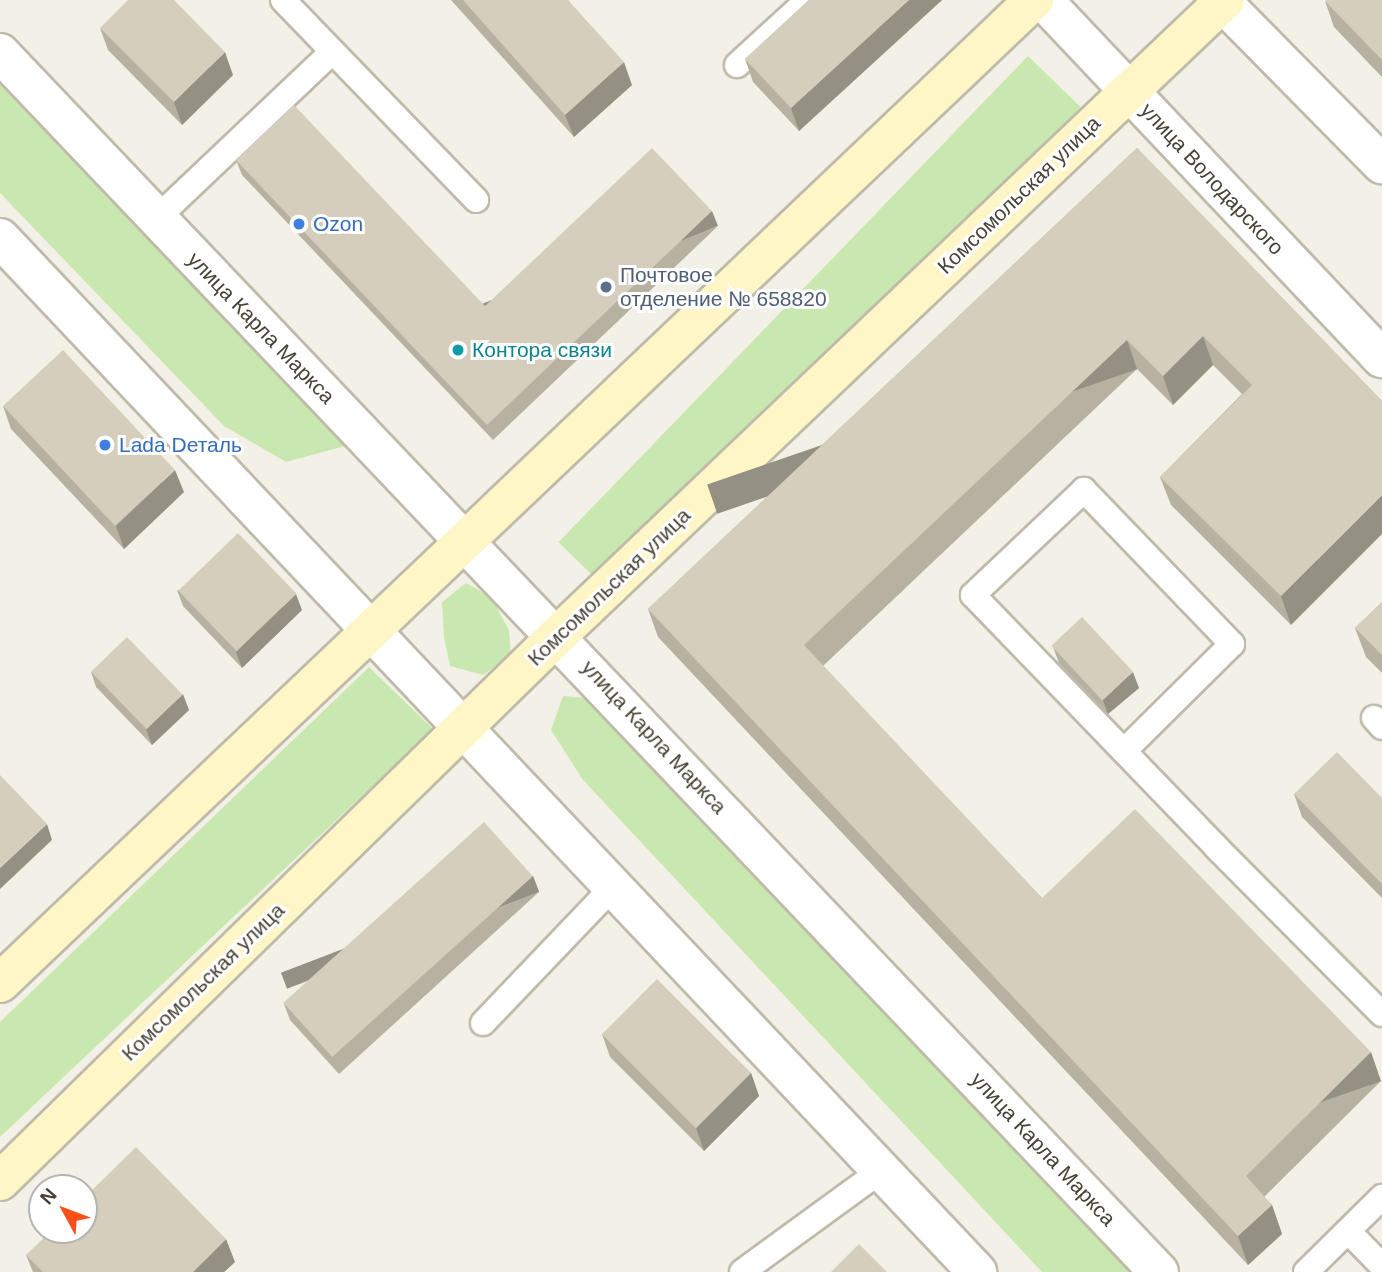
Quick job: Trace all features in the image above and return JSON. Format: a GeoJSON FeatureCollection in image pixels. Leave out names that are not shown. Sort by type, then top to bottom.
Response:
{"type":"FeatureCollection","features":[{"type":"Feature","properties":{"kind":"street"},"geometry":{"type":"LineString","coordinates":[[0,982],[467,542],[1034,0]]}},
{"type":"Feature","properties":{"kind":"street","name":"улица Володарского"},"geometry":{"type":"LineString","coordinates":[[1043,0],[1382,358]]}},
{"type":"Feature","properties":{"kind":"street"},"geometry":{"type":"LineString","coordinates":[[1222,1],[1382,164]]}},
{"type":"Feature","properties":{"kind":"street","name":"Комсомольская улица"},"geometry":{"type":"LineString","coordinates":[[0,1181],[558,635],[1222,1]]}},
{"type":"Feature","properties":{"kind":"street","name":"улица Карла Маркса"},"geometry":{"type":"LineString","coordinates":[[0,53],[558,635],[1159,1272]]}},
{"type":"Feature","properties":{"kind":"street"},"geometry":{"type":"LineString","coordinates":[[0,238],[369,635],[977,1272]]}},
{"type":"Feature","properties":{"kind":"lane"},"geometry":{"type":"LineString","coordinates":[[283,0],[476,200]]}},
{"type":"Feature","properties":{"kind":"lane"},"geometry":{"type":"LineString","coordinates":[[737,65],[808,0]]}},
{"type":"Feature","properties":{"kind":"lane"},"geometry":{"type":"LineString","coordinates":[[157,218],[332,52]]}},
{"type":"Feature","properties":{"kind":"lane"},"geometry":{"type":"LineString","coordinates":[[1124,751],[1232,644],[1084,490],[973,595],[1124,751],[1382,1014]]}},
{"type":"Feature","properties":{"kind":"lane"},"geometry":{"type":"LineString","coordinates":[[483,1023],[612,888]]}},
{"type":"Feature","properties":{"kind":"lane"},"geometry":{"type":"LineString","coordinates":[[742,1272],[882,1170]]}},
{"type":"Feature","properties":{"kind":"lane"},"geometry":{"type":"LineString","coordinates":[[1306,1272],[1382,1197]]}},
{"type":"Feature","properties":{"kind":"lane"},"geometry":{"type":"LineString","coordinates":[[1348,1231],[1382,1266]]}},
{"type":"Feature","properties":{"kind":"green space"},"geometry":{"type":"Polygon","coordinates":[[[1028,56],[1081,107],[611,593],[558,542],[1028,56]]]}},
{"type":"Feature","properties":{"kind":"green space"},"geometry":{"type":"Polygon","coordinates":[[[0,73],[360,442],[286,462],[224,426],[0,193],[0,73]]]}},
{"type":"Feature","properties":{"kind":"green space"},"geometry":{"type":"Polygon","coordinates":[[[466,583],[491,597],[509,630],[511,655],[483,675],[450,666],[444,638],[442,602],[466,583]]]}},
{"type":"Feature","properties":{"kind":"green space"},"geometry":{"type":"Polygon","coordinates":[[[369,667],[433,729],[0,1137],[0,1022],[369,667]]]}},
{"type":"Feature","properties":{"kind":"green space"},"geometry":{"type":"Polygon","coordinates":[[[563,696],[608,700],[1143,1272],[1042,1272],[583,780],[551,730],[563,696]]]}},
{"type":"Feature","properties":{"kind":"building"},"geometry":{"type":"Polygon","coordinates":[[[128,0],[174,0],[225,52],[174,102],[100,28],[128,0]]]}},
{"type":"Feature","properties":{"kind":"building"},"geometry":{"type":"Polygon","coordinates":[[[463,0],[568,0],[624,62],[565,115],[463,0]]]}},
{"type":"Feature","properties":{"kind":"building"},"geometry":{"type":"Polygon","coordinates":[[[809,0],[909,0],[791,108],[745,59],[809,0]]]}},
{"type":"Feature","properties":{"kind":"building"},"geometry":{"type":"Polygon","coordinates":[[[1382,0],[1382,60],[1325,1],[1382,0]]]}},
{"type":"Feature","properties":{"kind":"building"},"geometry":{"type":"Polygon","coordinates":[[[294,105],[485,306],[652,148],[712,211],[487,425],[236,160],[294,105]]]}},
{"type":"Feature","properties":{"kind":"building"},"geometry":{"type":"Polygon","coordinates":[[[1137,148],[1382,401],[1382,495],[1281,596],[1160,477],[1252,385],[1203,336],[1163,376],[1127,340],[804,645],[1042,898],[1135,809],[1371,1052],[1246,1176],[1272,1205],[1238,1236],[648,609],[1137,148]]]}},
{"type":"Feature","properties":{"kind":"building"},"geometry":{"type":"Polygon","coordinates":[[[63,350],[175,470],[115,526],[3,406],[63,350]]]}},
{"type":"Feature","properties":{"kind":"building"},"geometry":{"type":"Polygon","coordinates":[[[238,533],[296,593],[237,651],[178,591],[238,533]]]}},
{"type":"Feature","properties":{"kind":"building"},"geometry":{"type":"Polygon","coordinates":[[[1382,602],[1382,655],[1355,628],[1382,602]]]}},
{"type":"Feature","properties":{"kind":"building"},"geometry":{"type":"Polygon","coordinates":[[[1082,617],[1133,672],[1102,700],[1051,646],[1082,617]]]}},
{"type":"Feature","properties":{"kind":"building"},"geometry":{"type":"Polygon","coordinates":[[[127,637],[183,695],[147,729],[91,672],[127,637]]]}},
{"type":"Feature","properties":{"kind":"building"},"geometry":{"type":"Polygon","coordinates":[[[1337,752],[1382,798],[1382,884],[1294,794],[1337,752]]]}},
{"type":"Feature","properties":{"kind":"building"},"geometry":{"type":"Polygon","coordinates":[[[0,775],[47,824],[0,868],[0,775]]]}},
{"type":"Feature","properties":{"kind":"building"},"geometry":{"type":"Polygon","coordinates":[[[484,822],[533,876],[332,1057],[283,1003],[484,822]]]}},
{"type":"Feature","properties":{"kind":"building"},"geometry":{"type":"Polygon","coordinates":[[[657,979],[751,1073],[696,1128],[602,1034],[657,979]]]}},
{"type":"Feature","properties":{"kind":"building"},"geometry":{"type":"Polygon","coordinates":[[[136,1147],[226,1239],[193,1272],[43,1272],[26,1255],[37,1244],[98,1244],[98,1184],[136,1147]]]}},
{"type":"Feature","properties":{"kind":"building"},"geometry":{"type":"Polygon","coordinates":[[[859,1244],[887,1272],[831,1272],[859,1244]]]}},
{"type":"Feature","properties":{"kind":"place","name":"Ozon"},"geometry":{"type":"Point","coordinates":[299,224]}},
{"type":"Feature","properties":{"kind":"place","name":"Почтовое отделение № 658820"},"geometry":{"type":"Point","coordinates":[606,287]}},
{"type":"Feature","properties":{"kind":"place","name":"Контора связи"},"geometry":{"type":"Point","coordinates":[458,350]}},
{"type":"Feature","properties":{"kind":"place","name":"Lada Dеталь"},"geometry":{"type":"Point","coordinates":[105,445]}}]}
